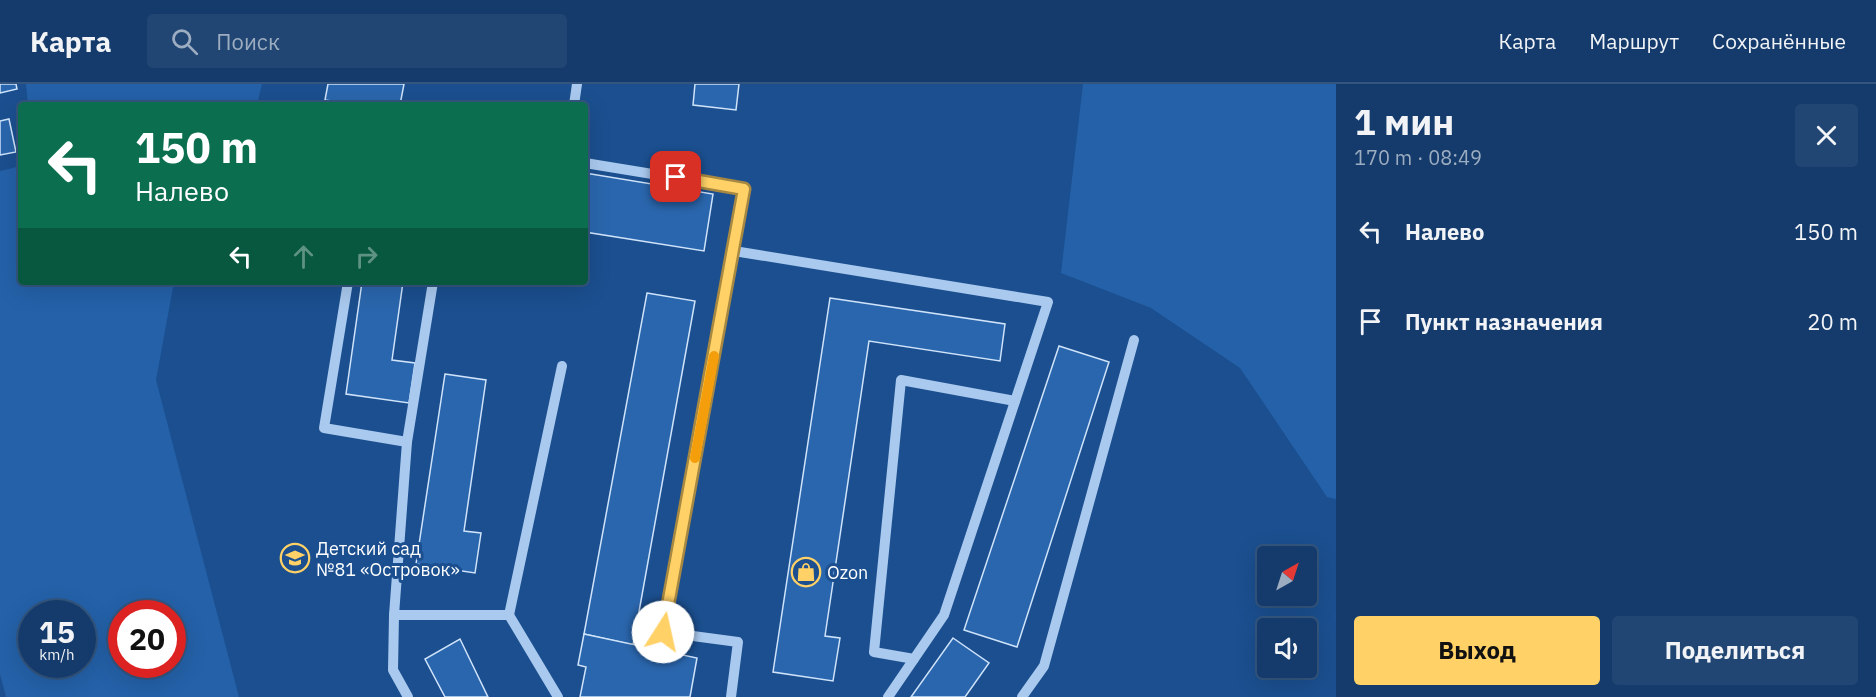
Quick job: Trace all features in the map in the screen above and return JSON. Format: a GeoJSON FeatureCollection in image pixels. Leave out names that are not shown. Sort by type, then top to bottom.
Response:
{"type":"FeatureCollection","features":[{"type":"Feature","properties":{"kind":"street"},"geometry":{"type":"LineString","coordinates":[[575,102],[578,84]]}},
{"type":"Feature","properties":{"kind":"street"},"geometry":{"type":"LineString","coordinates":[[588,163],[744,189],[663,632],[738,642],[731,697]]}},
{"type":"Feature","properties":{"kind":"street"},"geometry":{"type":"LineString","coordinates":[[734,251],[1048,302],[944,615],[888,697]]}},
{"type":"Feature","properties":{"kind":"street"},"geometry":{"type":"LineString","coordinates":[[348,285],[324,428],[407,442]]}},
{"type":"Feature","properties":{"kind":"street"},"geometry":{"type":"LineString","coordinates":[[408,697],[393,670],[394,615],[407,442],[432,285]]}},
{"type":"Feature","properties":{"kind":"street"},"geometry":{"type":"LineString","coordinates":[[1022,697],[1044,666],[1134,340]]}},
{"type":"Feature","properties":{"kind":"street"},"geometry":{"type":"LineString","coordinates":[[558,697],[509,615],[562,366]]}},
{"type":"Feature","properties":{"kind":"street"},"geometry":{"type":"LineString","coordinates":[[914,659],[874,652],[901,380],[1015,401]]}},
{"type":"Feature","properties":{"kind":"street"},"geometry":{"type":"LineString","coordinates":[[394,615],[509,615]]}},
{"type":"Feature","properties":{"kind":"shaded area"},"geometry":{"type":"Polygon","coordinates":[[[26,84],[262,84],[258,102],[28,102],[26,84]]]}},
{"type":"Feature","properties":{"kind":"shaded area"},"geometry":{"type":"Polygon","coordinates":[[[1083,84],[1336,84],[1336,499],[1327,497],[1240,368],[1151,308],[1061,273],[1083,84]]]}},
{"type":"Feature","properties":{"kind":"shaded area"},"geometry":{"type":"Polygon","coordinates":[[[18,167],[18,285],[173,285],[156,380],[239,697],[6,697],[0,674],[0,171],[18,167]]]}},
{"type":"Feature","properties":{"kind":"building"},"geometry":{"type":"Polygon","coordinates":[[[0,84],[16,84],[17,89],[0,93],[0,84]]]}},
{"type":"Feature","properties":{"kind":"building"},"geometry":{"type":"Polygon","coordinates":[[[328,84],[404,84],[401,102],[325,100],[328,84]]]}},
{"type":"Feature","properties":{"kind":"building"},"geometry":{"type":"Polygon","coordinates":[[[695,84],[739,84],[736,110],[693,105],[695,84]]]}},
{"type":"Feature","properties":{"kind":"building"},"geometry":{"type":"Polygon","coordinates":[[[9,119],[16,152],[0,155],[0,121],[9,119]]]}},
{"type":"Feature","properties":{"kind":"building"},"geometry":{"type":"Polygon","coordinates":[[[588,173],[713,194],[704,251],[588,232],[588,173]]]}},
{"type":"Feature","properties":{"kind":"building"},"geometry":{"type":"Polygon","coordinates":[[[362,285],[403,285],[392,360],[415,363],[409,403],[346,394],[362,285]]]}},
{"type":"Feature","properties":{"kind":"building"},"geometry":{"type":"Polygon","coordinates":[[[647,293],[695,301],[633,645],[584,634],[647,293]]]}},
{"type":"Feature","properties":{"kind":"building"},"geometry":{"type":"Polygon","coordinates":[[[830,298],[1005,324],[1000,361],[869,341],[825,636],[840,638],[833,681],[773,672],[830,298]]]}},
{"type":"Feature","properties":{"kind":"building"},"geometry":{"type":"Polygon","coordinates":[[[1059,346],[1109,362],[1017,647],[964,630],[1059,346]]]}},
{"type":"Feature","properties":{"kind":"building"},"geometry":{"type":"Polygon","coordinates":[[[445,374],[486,380],[464,531],[481,533],[475,573],[416,564],[445,374]]]}},
{"type":"Feature","properties":{"kind":"building"},"geometry":{"type":"Polygon","coordinates":[[[584,634],[697,658],[690,697],[580,697],[586,667],[578,665],[584,634]]]}},
{"type":"Feature","properties":{"kind":"building"},"geometry":{"type":"Polygon","coordinates":[[[953,638],[989,663],[965,697],[911,697],[953,638]]]}},
{"type":"Feature","properties":{"kind":"building"},"geometry":{"type":"Polygon","coordinates":[[[460,639],[488,697],[445,697],[425,659],[460,639]]]}},
{"type":"Feature","properties":{"kind":"slow traffic"},"geometry":{"type":"LineString","coordinates":[[695,458],[714,356]]}},
{"type":"Feature","properties":{"kind":"place","name":"Детский сад №81 «Островок»"},"geometry":{"type":"Point","coordinates":[295,558]}},
{"type":"Feature","properties":{"kind":"place","name":"Ozon"},"geometry":{"type":"Point","coordinates":[806,572]}},
{"type":"Feature","properties":{"kind":"route"},"geometry":{"type":"LineString","coordinates":[[663,632],[744,189],[676,177]]}}]}
